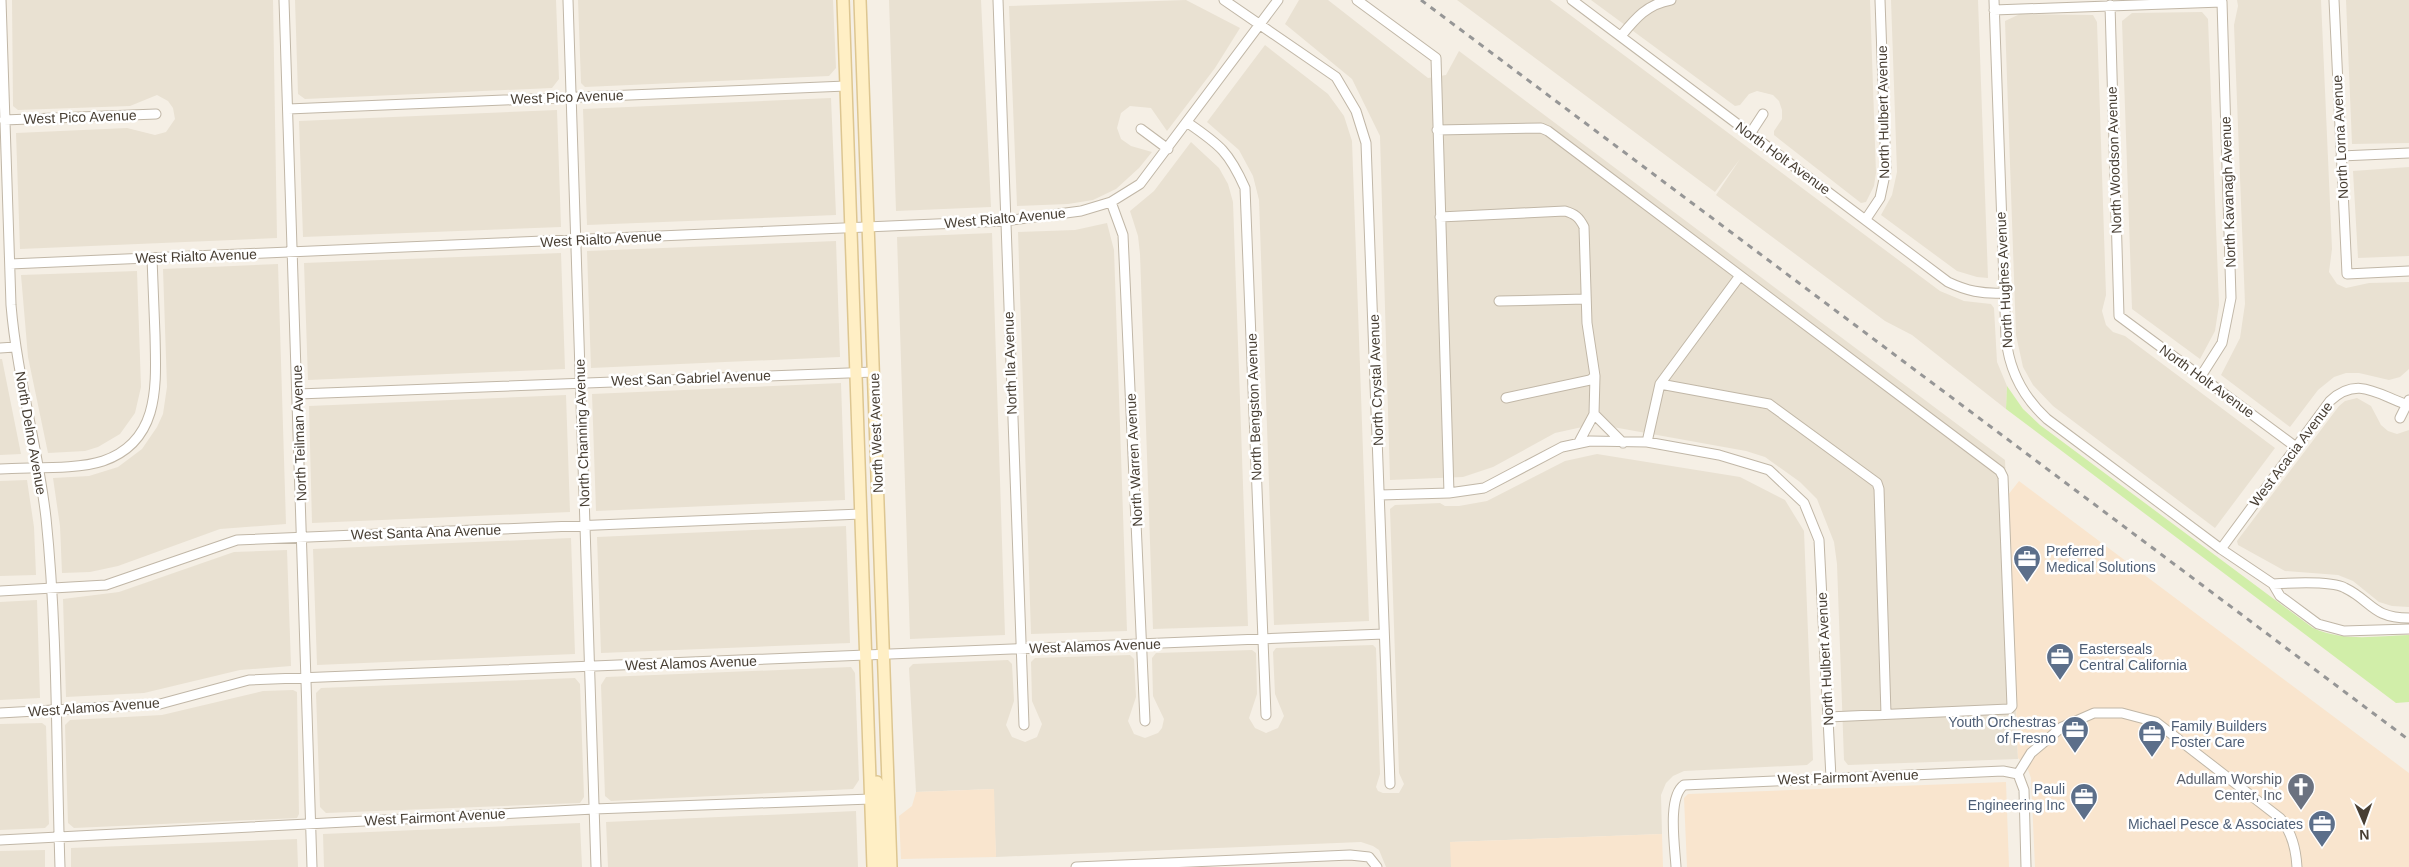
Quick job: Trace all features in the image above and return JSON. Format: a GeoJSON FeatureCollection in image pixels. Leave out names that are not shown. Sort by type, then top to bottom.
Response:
{"type":"FeatureCollection","features":[{"type":"Feature","properties":{"kind":"main road","name":"North West Avenue"},"geometry":{"type":"LineString","coordinates":[[843,0],[873,867]]}},
{"type":"Feature","properties":{"kind":"main road","name":"North West Avenue"},"geometry":{"type":"LineString","coordinates":[[860,0],[891,867]]}},
{"type":"Feature","properties":{"kind":"main road"},"geometry":{"type":"LineString","coordinates":[[869,765],[875,774],[878,784],[883,867]]}},
{"type":"Feature","properties":{"kind":"street","name":"North Delno Avenue"},"geometry":{"type":"LineString","coordinates":[[1,0],[4,226],[10,264],[15,347],[40,467],[51,589],[60,867]]}},
{"type":"Feature","properties":{"kind":"street","name":"North Teilman Avenue"},"geometry":{"type":"LineString","coordinates":[[284,0],[312,867]]}},
{"type":"Feature","properties":{"kind":"street","name":"North Channing Avenue"},"geometry":{"type":"LineString","coordinates":[[568,0],[596,867]]}},
{"type":"Feature","properties":{"kind":"street","name":"North Ila Avenue"},"geometry":{"type":"LineString","coordinates":[[998,0],[1024,725]]}},
{"type":"Feature","properties":{"kind":"street","name":"North Crystal Avenue"},"geometry":{"type":"LineString","coordinates":[[1224,0],[1336,77],[1356,110],[1366,143],[1390,784]]}},
{"type":"Feature","properties":{"kind":"street","name":"West Rialto Avenue"},"geometry":{"type":"LineString","coordinates":[[10,264],[1005,221],[1081,211],[1111,202],[1140,184],[1188,123],[1278,0]]}},
{"type":"Feature","properties":{"kind":"street"},"geometry":{"type":"LineString","coordinates":[[1357,0],[1436,58],[1449,492]]}},
{"type":"Feature","properties":{"kind":"street","name":"North Holt Avenue"},"geometry":{"type":"LineString","coordinates":[[1572,0],[1750,134],[1866,218],[1948,282],[1962,289],[1980,294],[2003,293]]}},
{"type":"Feature","properties":{"kind":"street"},"geometry":{"type":"LineString","coordinates":[[1621,36],[1639,14],[1648,7],[1671,0]]}},
{"type":"Feature","properties":{"kind":"street","name":"North Hulbert Avenue"},"geometry":{"type":"LineString","coordinates":[[1866,218],[1880,198],[1886,170],[1880,0]]}},
{"type":"Feature","properties":{"kind":"street","name":"North Hughes Avenue"},"geometry":{"type":"LineString","coordinates":[[1994,0],[2003,293],[2007,354],[2019,384],[2036,409],[2220,549],[2273,584]]}},
{"type":"Feature","properties":{"kind":"street","name":"North Lorna Avenue"},"geometry":{"type":"LineString","coordinates":[[2334,0],[2346,274],[2409,271]]}},
{"type":"Feature","properties":{"kind":"street","name":"North Kavanagh Avenue"},"geometry":{"type":"LineString","coordinates":[[2110,5],[2222,2],[2231,298],[2222,343],[2201,376]]}},
{"type":"Feature","properties":{"kind":"street"},"geometry":{"type":"LineString","coordinates":[[1994,10],[2110,5]]}},
{"type":"Feature","properties":{"kind":"street","name":"North Woodson Avenue"},"geometry":{"type":"LineString","coordinates":[[2110,5],[2118,316]]}},
{"type":"Feature","properties":{"kind":"street","name":"West Pico Avenue"},"geometry":{"type":"LineString","coordinates":[[288,110],[846,86]]}},
{"type":"Feature","properties":{"kind":"street","name":"West Pico Avenue"},"geometry":{"type":"LineString","coordinates":[[4,120],[156,114]]}},
{"type":"Feature","properties":{"kind":"street"},"geometry":{"type":"LineString","coordinates":[[1750,134],[1764,114]]}},
{"type":"Feature","properties":{"kind":"street","name":"North Bengston Avenue"},"geometry":{"type":"LineString","coordinates":[[1188,123],[1215,142],[1233,162],[1245,188],[1266,715]]}},
{"type":"Feature","properties":{"kind":"street"},"geometry":{"type":"LineString","coordinates":[[1437,130],[1541,128],[1548,131],[1739,277],[2000,471],[2003,477],[2012,706],[2009,709],[1828,717]]}},
{"type":"Feature","properties":{"kind":"street"},"geometry":{"type":"LineString","coordinates":[[1141,129],[1168,149]]}},
{"type":"Feature","properties":{"kind":"street"},"geometry":{"type":"LineString","coordinates":[[2341,156],[2409,152]]}},
{"type":"Feature","properties":{"kind":"street","name":"North Warren Avenue"},"geometry":{"type":"LineString","coordinates":[[1111,202],[1123,235],[1146,721]]}},
{"type":"Feature","properties":{"kind":"street"},"geometry":{"type":"LineString","coordinates":[[1440,216],[1565,211],[1574,214],[1580,219],[1584,227],[1587,323],[1595,376],[1594,414],[1579,442]]}},
{"type":"Feature","properties":{"kind":"street"},"geometry":{"type":"LineString","coordinates":[[0,469],[101,462],[123,451],[138,436],[150,416],[156,393],[152,258]]}},
{"type":"Feature","properties":{"kind":"street"},"geometry":{"type":"LineString","coordinates":[[1380,495],[1449,492],[1484,488],[1562,447],[1579,442],[1606,440],[1624,443],[1647,442],[1660,384],[1739,277]]}},
{"type":"Feature","properties":{"kind":"street"},"geometry":{"type":"LineString","coordinates":[[1499,301],[1586,298]]}},
{"type":"Feature","properties":{"kind":"street","name":"North Holt Avenue"},"geometry":{"type":"LineString","coordinates":[[2118,316],[2296,447]]}},
{"type":"Feature","properties":{"kind":"street"},"geometry":{"type":"LineString","coordinates":[[0,348],[15,347]]}},
{"type":"Feature","properties":{"kind":"street","name":"West San Gabriel Avenue"},"geometry":{"type":"LineString","coordinates":[[298,394],[874,372]]}},
{"type":"Feature","properties":{"kind":"street"},"geometry":{"type":"LineString","coordinates":[[1506,398],[1590,380],[1595,376]]}},
{"type":"Feature","properties":{"kind":"street"},"geometry":{"type":"LineString","coordinates":[[1660,384],[1769,404],[1877,483],[1879,489],[1886,714]]}},
{"type":"Feature","properties":{"kind":"street","name":"West Acacia Avenue"},"geometry":{"type":"LineString","coordinates":[[2220,549],[2330,400],[2345,390],[2364,388],[2407,402],[2400,418]]}},
{"type":"Feature","properties":{"kind":"street"},"geometry":{"type":"LineString","coordinates":[[1594,414],[1624,443]]}},
{"type":"Feature","properties":{"kind":"street","name":"North Hulbert Avenue"},"geometry":{"type":"LineString","coordinates":[[1647,442],[1719,455],[1769,470],[1804,503],[1819,540],[1830,778]]}},
{"type":"Feature","properties":{"kind":"street","name":"West Santa Ana Avenue"},"geometry":{"type":"LineString","coordinates":[[0,591],[86,588],[124,580],[226,542],[302,537],[861,514]]}},
{"type":"Feature","properties":{"kind":"street"},"geometry":{"type":"LineString","coordinates":[[2273,584],[2335,584],[2354,593],[2381,614],[2409,618]]}},
{"type":"Feature","properties":{"kind":"street"},"geometry":{"type":"LineString","coordinates":[[2273,584],[2280,596],[2318,624],[2344,632],[2409,629]]}},
{"type":"Feature","properties":{"kind":"street"},"geometry":{"type":"LineString","coordinates":[[2378,630],[2381,614]]}},
{"type":"Feature","properties":{"kind":"street","name":"West Alamos Avenue"},"geometry":{"type":"LineString","coordinates":[[0,713],[160,704],[249,680],[1384,634]]}},
{"type":"Feature","properties":{"kind":"street"},"geometry":{"type":"LineString","coordinates":[[2026,867],[2024,790],[2018,774],[2031,753],[2062,728],[2094,713],[2122,713],[2156,722],[2280,818],[2286,826],[2296,851],[2297,867]]}},
{"type":"Feature","properties":{"kind":"street","name":"West Fairmont Avenue"},"geometry":{"type":"LineString","coordinates":[[1676,867],[1674,803],[1678,789],[1690,783],[2003,770],[2018,774]]}},
{"type":"Feature","properties":{"kind":"street","name":"West Fairmont Avenue"},"geometry":{"type":"LineString","coordinates":[[0,840],[594,809],[870,799]]}},
{"type":"Feature","properties":{"kind":"street"},"geometry":{"type":"LineString","coordinates":[[1076,867],[1350,855],[1369,857],[1377,867]]}},
{"type":"Feature","properties":{"kind":"shaded area"},"geometry":{"type":"Polygon","coordinates":[[[12,0],[273,0],[277,238],[20,249],[16,133],[127,128],[155,135],[166,132],[175,119],[173,108],[168,101],[157,95],[130,106],[18,110],[13,106],[12,0]]]}},
{"type":"Feature","properties":{"kind":"shaded area"},"geometry":{"type":"Polygon","coordinates":[[[295,0],[556,0],[559,79],[552,88],[305,99],[298,94],[295,0]]]}},
{"type":"Feature","properties":{"kind":"shaded area"},"geometry":{"type":"Polygon","coordinates":[[[578,0],[833,0],[836,68],[829,76],[585,87],[581,83],[578,0]]]}},
{"type":"Feature","properties":{"kind":"shaded area"},"geometry":{"type":"Polygon","coordinates":[[[889,0],[981,0],[991,207],[896,211],[889,0]]]}},
{"type":"Feature","properties":{"kind":"shaded area"},"geometry":{"type":"Polygon","coordinates":[[[1186,0],[1240,28],[1215,68],[1167,131],[1151,108],[1130,106],[1121,113],[1117,128],[1121,139],[1131,146],[1152,152],[1139,168],[1116,189],[1093,200],[1068,204],[1017,206],[1009,6],[1186,0]]]}},
{"type":"Feature","properties":{"kind":"shaded area"},"geometry":{"type":"Polygon","coordinates":[[[1299,0],[1328,0],[1428,78],[1446,75],[1459,51],[2005,460],[2018,759],[1848,765],[1844,760],[1837,564],[1834,542],[1817,499],[1800,482],[1765,457],[1746,451],[1596,424],[1555,433],[1493,467],[1463,477],[1390,480],[1380,136],[1352,79],[1285,24],[1299,0]]]}},
{"type":"Feature","properties":{"kind":"shaded area"},"geometry":{"type":"Polygon","coordinates":[[[1457,0],[1550,0],[1940,291],[1964,301],[1991,304],[1994,308],[1997,362],[2007,386],[2006,409],[1912,335],[1885,321],[1716,195],[1740,159],[1715,192],[1457,0]]]}},
{"type":"Feature","properties":{"kind":"shaded area"},"geometry":{"type":"Polygon","coordinates":[[[1591,0],[1870,0],[1876,173],[1874,186],[1866,202],[1861,203],[1774,135],[1774,131],[1782,119],[1782,110],[1779,101],[1773,95],[1757,91],[1749,94],[1740,105],[1735,106],[1591,0]]]}},
{"type":"Feature","properties":{"kind":"shaded area"},"geometry":{"type":"Polygon","coordinates":[[[1891,0],[1978,0],[1988,278],[1957,271],[1881,215],[1892,195],[1897,172],[1891,0]]]}},
{"type":"Feature","properties":{"kind":"shaded area"},"geometry":{"type":"Polygon","coordinates":[[[2237,0],[2321,0],[2332,249],[2329,272],[2337,284],[2346,288],[2369,283],[2409,282],[2409,369],[2400,377],[2389,380],[2359,373],[2346,373],[2334,377],[2318,390],[2290,427],[2221,375],[2240,338],[2245,304],[2234,25],[2238,6],[2237,0]]]}},
{"type":"Feature","properties":{"kind":"shaded area"},"geometry":{"type":"Polygon","coordinates":[[[2346,0],[2409,0],[2409,143],[2352,144],[2346,0]]]}},
{"type":"Feature","properties":{"kind":"shaded area"},"geometry":{"type":"Polygon","coordinates":[[[2202,12],[2208,19],[2219,305],[2215,331],[2200,359],[2132,309],[2122,21],[2132,13],[2202,12]]]}},
{"type":"Feature","properties":{"kind":"shaded area"},"geometry":{"type":"Polygon","coordinates":[[[2020,14],[2093,15],[2097,22],[2106,295],[2102,311],[2106,325],[2113,332],[2125,336],[2275,448],[2215,528],[2053,406],[2033,385],[2023,367],[2016,335],[2005,21],[2020,14]]]}},
{"type":"Feature","properties":{"kind":"shaded area"},"geometry":{"type":"Polygon","coordinates":[[[1265,45],[1328,94],[1344,116],[1352,141],[1369,621],[1274,625],[1259,200],[1253,176],[1239,150],[1207,122],[1265,45]]]}},
{"type":"Feature","properties":{"kind":"shaded area"},"geometry":{"type":"Polygon","coordinates":[[[831,98],[836,215],[587,225],[583,109],[831,98]]]}},
{"type":"Feature","properties":{"kind":"shaded area"},"geometry":{"type":"Polygon","coordinates":[[[557,110],[561,227],[303,237],[299,121],[557,110]]]}},
{"type":"Feature","properties":{"kind":"shaded area"},"geometry":{"type":"Polygon","coordinates":[[[1191,142],[1219,168],[1228,184],[1233,202],[1248,626],[1153,629],[1140,254],[1138,236],[1130,211],[1154,191],[1191,142]]]}},
{"type":"Feature","properties":{"kind":"shaded area"},"geometry":{"type":"Polygon","coordinates":[[[2409,167],[2409,256],[2358,258],[2353,171],[2409,167]]]}},
{"type":"Feature","properties":{"kind":"shaded area"},"geometry":{"type":"Polygon","coordinates":[[[1107,223],[1114,250],[1127,631],[1031,634],[1018,232],[1075,230],[1107,223]]]}},
{"type":"Feature","properties":{"kind":"shaded area"},"geometry":{"type":"Polygon","coordinates":[[[992,233],[1005,635],[910,639],[897,237],[992,233]]]}},
{"type":"Feature","properties":{"kind":"shaded area"},"geometry":{"type":"Polygon","coordinates":[[[836,241],[840,357],[591,368],[587,251],[836,241]]]}},
{"type":"Feature","properties":{"kind":"shaded area"},"geometry":{"type":"Polygon","coordinates":[[[561,253],[565,369],[308,380],[304,263],[561,253]]]}},
{"type":"Feature","properties":{"kind":"shaded area"},"geometry":{"type":"Polygon","coordinates":[[[278,264],[286,524],[220,529],[118,566],[90,572],[62,573],[60,526],[53,478],[89,476],[118,467],[142,449],[157,427],[163,414],[167,387],[163,269],[278,264]]]}},
{"type":"Feature","properties":{"kind":"shaded area"},"geometry":{"type":"Polygon","coordinates":[[[137,271],[141,387],[135,413],[120,434],[98,447],[85,451],[48,453],[28,357],[21,275],[137,271]]]}},
{"type":"Feature","properties":{"kind":"shaded area"},"geometry":{"type":"Polygon","coordinates":[[[0,359],[2,359],[21,454],[0,455],[0,359]]]}},
{"type":"Feature","properties":{"kind":"shaded area"},"geometry":{"type":"Polygon","coordinates":[[[841,383],[845,500],[596,511],[592,394],[841,383]]]}},
{"type":"Feature","properties":{"kind":"shaded area"},"geometry":{"type":"Polygon","coordinates":[[[566,395],[570,512],[312,523],[309,406],[566,395]]]}},
{"type":"Feature","properties":{"kind":"shaded area"},"geometry":{"type":"Polygon","coordinates":[[[2357,398],[2371,406],[2381,425],[2388,431],[2397,434],[2409,430],[2409,607],[2392,606],[2379,602],[2353,581],[2338,575],[2285,571],[2238,545],[2237,541],[2339,406],[2345,401],[2357,398]]]}},
{"type":"Feature","properties":{"kind":"shaded area"},"geometry":{"type":"Polygon","coordinates":[[[1597,454],[1740,477],[1785,500],[1804,531],[1813,760],[1807,765],[1684,771],[1673,776],[1666,783],[1661,795],[1662,834],[1451,842],[1451,867],[1386,867],[1379,850],[1361,842],[996,857],[993,789],[916,792],[909,668],[913,664],[1008,660],[1012,664],[1014,701],[1006,725],[1012,737],[1025,742],[1037,737],[1042,724],[1032,701],[1031,662],[1035,658],[1130,655],[1134,659],[1136,697],[1128,721],[1134,734],[1145,738],[1158,733],[1162,728],[1164,719],[1153,696],[1152,658],[1156,653],[1252,650],[1256,653],[1257,694],[1249,718],[1255,728],[1266,733],[1278,728],[1284,716],[1275,694],[1273,652],[1276,648],[1373,645],[1376,648],[1380,774],[1376,787],[1378,791],[1383,793],[1399,793],[1404,784],[1399,773],[1390,509],[1395,505],[1440,503],[1445,506],[1459,506],[1487,501],[1565,461],[1597,454]]]}},
{"type":"Feature","properties":{"kind":"shaded area"},"geometry":{"type":"Polygon","coordinates":[[[27,480],[34,527],[36,575],[0,576],[0,481],[27,480]]]}},
{"type":"Feature","properties":{"kind":"shaded area"},"geometry":{"type":"Polygon","coordinates":[[[2019,481],[2409,773],[2409,867],[2035,867],[2031,778],[2027,767],[2018,758],[2008,495],[2019,481]]]}},
{"type":"Feature","properties":{"kind":"shaded area"},"geometry":{"type":"Polygon","coordinates":[[[846,526],[850,643],[601,653],[597,537],[846,526]]]}},
{"type":"Feature","properties":{"kind":"shaded area"},"geometry":{"type":"Polygon","coordinates":[[[571,538],[575,654],[317,665],[313,549],[571,538]]]}},
{"type":"Feature","properties":{"kind":"shaded area"},"geometry":{"type":"Polygon","coordinates":[[[287,550],[291,666],[240,670],[144,693],[66,697],[63,599],[119,592],[234,552],[287,550]]]}},
{"type":"Feature","properties":{"kind":"shaded area"},"geometry":{"type":"Polygon","coordinates":[[[37,600],[40,698],[0,700],[0,602],[37,600]]]}},
{"type":"Feature","properties":{"kind":"shaded area"},"geometry":{"type":"Polygon","coordinates":[[[851,667],[855,673],[859,780],[853,789],[611,801],[605,796],[601,685],[606,677],[851,667]]]}},
{"type":"Feature","properties":{"kind":"shaded area"},"geometry":{"type":"Polygon","coordinates":[[[575,678],[580,684],[584,797],[580,803],[326,813],[320,807],[316,693],[321,688],[575,678]]]}},
{"type":"Feature","properties":{"kind":"shaded area"},"geometry":{"type":"Polygon","coordinates":[[[293,690],[297,692],[299,814],[297,818],[74,828],[68,823],[65,725],[70,720],[162,715],[263,691],[293,690]]]}},
{"type":"Feature","properties":{"kind":"shaded area"},"geometry":{"type":"Polygon","coordinates":[[[42,723],[46,726],[49,824],[45,828],[0,830],[0,724],[42,723]]]}},
{"type":"Feature","properties":{"kind":"shaded area"},"geometry":{"type":"Polygon","coordinates":[[[2006,782],[2009,867],[1687,867],[1684,798],[1688,794],[2006,782]]]}},
{"type":"Feature","properties":{"kind":"shaded area"},"geometry":{"type":"Polygon","coordinates":[[[994,789],[996,857],[901,859],[899,816],[912,806],[916,792],[994,789]]]}},
{"type":"Feature","properties":{"kind":"shaded area"},"geometry":{"type":"Polygon","coordinates":[[[856,811],[858,867],[608,867],[606,822],[856,811]]]}},
{"type":"Feature","properties":{"kind":"shaded area"},"geometry":{"type":"Polygon","coordinates":[[[580,823],[582,867],[324,867],[323,834],[580,823]]]}},
{"type":"Feature","properties":{"kind":"shaded area"},"geometry":{"type":"Polygon","coordinates":[[[1662,834],[1663,867],[1451,867],[1450,842],[1662,834]]]}},
{"type":"Feature","properties":{"kind":"shaded area"},"geometry":{"type":"Polygon","coordinates":[[[297,839],[298,867],[71,867],[71,848],[297,839]]]}},
{"type":"Feature","properties":{"kind":"shaded area"},"geometry":{"type":"Polygon","coordinates":[[[45,850],[45,867],[0,867],[0,851],[45,850]]]}},
{"type":"Feature","properties":{"kind":"green space"},"geometry":{"type":"Polygon","coordinates":[[[2007,386],[2023,409],[2040,425],[2313,628],[2348,637],[2409,635],[2409,702],[2396,703],[2006,409],[2007,386]]]}},
{"type":"Feature","properties":{"kind":"railway"},"geometry":{"type":"LineString","coordinates":[[1421,0],[2409,740]]}},
{"type":"Feature","properties":{"kind":"place","name":"Preferred Medical Solutions"},"geometry":{"type":"Point","coordinates":[2027,583]}},
{"type":"Feature","properties":{"kind":"place","name":"Easterseals Central California"},"geometry":{"type":"Point","coordinates":[2060,681]}},
{"type":"Feature","properties":{"kind":"place","name":"Youth Orchestras of Fresno"},"geometry":{"type":"Point","coordinates":[2075,754]}},
{"type":"Feature","properties":{"kind":"place","name":"Family Builders Foster Care"},"geometry":{"type":"Point","coordinates":[2152,758]}},
{"type":"Feature","properties":{"kind":"place","name":"Adullam Worship Center, Inc"},"geometry":{"type":"Point","coordinates":[2301,811]}},
{"type":"Feature","properties":{"kind":"place","name":"Pauli Engineering Inc"},"geometry":{"type":"Point","coordinates":[2084,821]}},
{"type":"Feature","properties":{"kind":"place","name":"Michael Pesce & Associates"},"geometry":{"type":"Point","coordinates":[2322,848]}}]}
